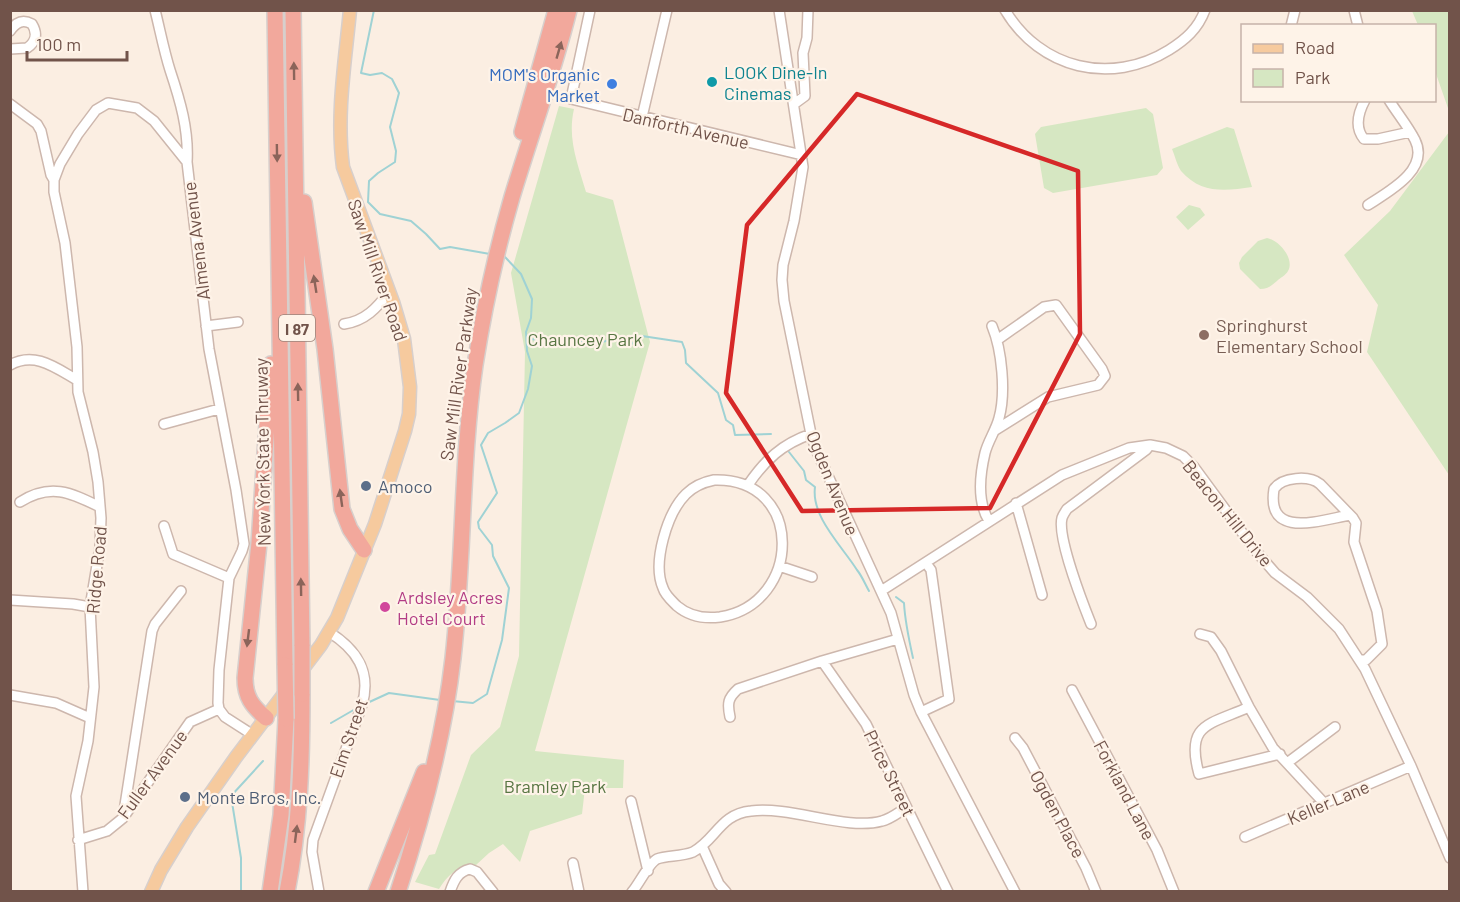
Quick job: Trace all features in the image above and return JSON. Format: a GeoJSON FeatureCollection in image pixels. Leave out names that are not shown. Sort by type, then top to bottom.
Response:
{"type":"FeatureCollection","features":[{"type":"Feature","properties":{"kind":"highway","name":"New York State Thruway"},"geometry":{"type":"LineString","coordinates":[[270,891],[281,815],[286,719],[275,10]]}},
{"type":"Feature","properties":{"kind":"highway","name":"New York State Thruway"},"geometry":{"type":"LineString","coordinates":[[287,891],[300,800],[302,694],[292,10]]}},
{"type":"Feature","properties":{"kind":"highway","name":"Saw Mill River Parkway"},"geometry":{"type":"LineString","coordinates":[[398,891],[424,805],[445,691],[462,406],[471,341],[556,10]]}},
{"type":"Feature","properties":{"kind":"highway","name":"Saw Mill River Parkway"},"geometry":{"type":"LineString","coordinates":[[495,245],[569,10]]}},
{"type":"Feature","properties":{"kind":"highway"},"geometry":{"type":"LineString","coordinates":[[294,108],[305,214],[325,349],[342,509],[350,530],[364,550]]}},
{"type":"Feature","properties":{"kind":"highway"},"geometry":{"type":"LineString","coordinates":[[266,717],[250,704],[244,678],[260,532],[279,266]]}},
{"type":"Feature","properties":{"kind":"highway","name":"Saw Mill River Parkway"},"geometry":{"type":"LineString","coordinates":[[389,891],[441,712]]}},
{"type":"Feature","properties":{"kind":"highway"},"geometry":{"type":"LineString","coordinates":[[376,891],[424,772]]}},
{"type":"Feature","properties":{"kind":"main road","name":"Saw Mill River Road"},"geometry":{"type":"LineString","coordinates":[[151,891],[187,827],[329,632],[342,608],[398,455],[409,414],[408,361],[398,316],[343,167],[340,147],[341,98],[350,10]]}},
{"type":"Feature","properties":{"kind":"street","name":"Almena Avenue"},"geometry":{"type":"LineString","coordinates":[[155,10],[170,70],[178,91],[186,135],[187,162],[206,326],[219,409],[236,490],[243,551],[229,578]]}},
{"type":"Feature","properties":{"kind":"street","name":"Danforth Avenue"},"geometry":{"type":"LineString","coordinates":[[590,10],[570,99],[802,155]]}},
{"type":"Feature","properties":{"kind":"street"},"geometry":{"type":"LineString","coordinates":[[642,117],[668,10]]}},
{"type":"Feature","properties":{"kind":"street","name":"Ogden Avenue"},"geometry":{"type":"LineString","coordinates":[[779,10],[803,167],[782,280],[784,301],[811,434],[837,499],[891,613],[921,712],[1015,891]]}},
{"type":"Feature","properties":{"kind":"street"},"geometry":{"type":"LineString","coordinates":[[794,104],[805,96],[803,53],[807,38],[808,10]]}},
{"type":"Feature","properties":{"kind":"street"},"geometry":{"type":"LineString","coordinates":[[1005,10],[1030,41],[1050,56],[1089,69],[1140,64],[1160,56],[1187,38],[1205,10]]}},
{"type":"Feature","properties":{"kind":"street"},"geometry":{"type":"LineString","coordinates":[[10,31],[15,24],[27,21],[33,24],[36,34],[35,40],[27,48],[10,49]]}},
{"type":"Feature","properties":{"kind":"street"},"geometry":{"type":"LineString","coordinates":[[1364,102],[1358,111],[1358,128],[1364,140],[1410,132]]}},
{"type":"Feature","properties":{"kind":"street"},"geometry":{"type":"LineString","coordinates":[[1368,205],[1404,181],[1417,161],[1418,147],[1390,102]]}},
{"type":"Feature","properties":{"kind":"street"},"geometry":{"type":"LineString","coordinates":[[54,180],[60,164],[78,134],[96,110],[108,103],[137,108],[154,121],[187,162]]}},
{"type":"Feature","properties":{"kind":"street","name":"Ridge Road"},"geometry":{"type":"LineString","coordinates":[[10,104],[37,124],[54,180],[54,192],[66,253],[77,347],[77,380],[82,412],[93,452],[100,507],[100,548],[90,607],[94,687],[88,741],[76,796],[83,891]]}},
{"type":"Feature","properties":{"kind":"street"},"geometry":{"type":"LineString","coordinates":[[344,324],[356,322],[375,310],[389,292]]}},
{"type":"Feature","properties":{"kind":"street"},"geometry":{"type":"LineString","coordinates":[[994,431],[1048,397],[1098,385],[1105,376],[1056,305],[1044,307],[997,340]]}},
{"type":"Feature","properties":{"kind":"street"},"geometry":{"type":"LineString","coordinates":[[206,326],[238,322]]}},
{"type":"Feature","properties":{"kind":"street"},"geometry":{"type":"LineString","coordinates":[[989,521],[983,512],[981,486],[985,453],[999,418],[1002,394],[997,340],[993,326]]}},
{"type":"Feature","properties":{"kind":"street"},"geometry":{"type":"LineString","coordinates":[[10,365],[23,360],[45,361],[77,380]]}},
{"type":"Feature","properties":{"kind":"street"},"geometry":{"type":"LineString","coordinates":[[164,424],[219,409]]}},
{"type":"Feature","properties":{"kind":"street"},"geometry":{"type":"LineString","coordinates":[[748,485],[759,468],[782,447],[811,434]]}},
{"type":"Feature","properties":{"kind":"street"},"geometry":{"type":"LineString","coordinates":[[881,591],[1016,503],[1062,476],[1129,448],[1150,445]]}},
{"type":"Feature","properties":{"kind":"street"},"geometry":{"type":"LineString","coordinates":[[1091,624],[1079,595],[1071,566],[1062,529],[1062,518],[1067,509],[1150,445]]}},
{"type":"Feature","properties":{"kind":"street","name":"Beacon Hill Drive"},"geometry":{"type":"LineString","coordinates":[[1150,445],[1166,448],[1188,460],[1275,573],[1329,616],[1360,660],[1411,766],[1449,858]]}},
{"type":"Feature","properties":{"kind":"street"},"geometry":{"type":"LineString","coordinates":[[1350,515],[1293,524],[1287,522],[1278,516],[1274,509],[1274,489],[1279,483],[1293,479],[1315,480],[1350,515],[1356,523],[1354,542],[1377,611],[1382,644],[1366,660],[1360,660]]}},
{"type":"Feature","properties":{"kind":"street"},"geometry":{"type":"LineString","coordinates":[[726,480],[748,485],[768,502],[778,516],[782,528],[783,544],[779,566],[772,582],[757,600],[743,610],[726,616],[709,618],[690,615],[673,602],[663,590],[658,571],[668,529],[681,500],[693,488],[708,481],[726,480]]}},
{"type":"Feature","properties":{"kind":"street"},"geometry":{"type":"LineString","coordinates":[[20,502],[32,495],[53,490],[73,494],[100,507]]}},
{"type":"Feature","properties":{"kind":"street"},"geometry":{"type":"LineString","coordinates":[[1016,503],[1042,595]]}},
{"type":"Feature","properties":{"kind":"street"},"geometry":{"type":"LineString","coordinates":[[164,526],[173,555],[229,578],[219,670],[219,708],[225,717],[252,735]]}},
{"type":"Feature","properties":{"kind":"street"},"geometry":{"type":"LineString","coordinates":[[921,712],[949,699],[931,570],[926,563]]}},
{"type":"Feature","properties":{"kind":"street"},"geometry":{"type":"LineString","coordinates":[[779,566],[812,577]]}},
{"type":"Feature","properties":{"kind":"street"},"geometry":{"type":"LineString","coordinates":[[123,818],[152,631],[181,591]]}},
{"type":"Feature","properties":{"kind":"street"},"geometry":{"type":"LineString","coordinates":[[10,600],[90,607]]}},
{"type":"Feature","properties":{"kind":"street","name":"Elm Street"},"geometry":{"type":"LineString","coordinates":[[319,891],[312,852],[313,843],[365,692],[363,672],[356,654],[344,641],[329,632]]}},
{"type":"Feature","properties":{"kind":"street"},"geometry":{"type":"LineString","coordinates":[[1200,634],[1211,637],[1221,651],[1273,748],[1324,803]]}},
{"type":"Feature","properties":{"kind":"street"},"geometry":{"type":"LineString","coordinates":[[730,717],[727,705],[729,697],[738,689],[898,639]]}},
{"type":"Feature","properties":{"kind":"street","name":"Price Street"},"geometry":{"type":"LineString","coordinates":[[822,661],[866,724],[948,891]]}},
{"type":"Feature","properties":{"kind":"street","name":"Forkland Lane"},"geometry":{"type":"LineString","coordinates":[[1072,690],[1157,850],[1174,891]]}},
{"type":"Feature","properties":{"kind":"street"},"geometry":{"type":"LineString","coordinates":[[10,695],[56,704],[90,718]]}},
{"type":"Feature","properties":{"kind":"street"},"geometry":{"type":"LineString","coordinates":[[1249,707],[1204,727],[1196,736],[1193,746],[1199,774],[1280,753]]}},
{"type":"Feature","properties":{"kind":"street","name":"Fuller Avenue"},"geometry":{"type":"LineString","coordinates":[[78,840],[107,831],[123,818],[190,722],[219,708]]}},
{"type":"Feature","properties":{"kind":"street"},"geometry":{"type":"LineString","coordinates":[[1287,763],[1335,727]]}},
{"type":"Feature","properties":{"kind":"street","name":"Ogden Place"},"geometry":{"type":"LineString","coordinates":[[1015,738],[1023,748],[1093,881],[1096,891]]}},
{"type":"Feature","properties":{"kind":"street","name":"Keller Lane"},"geometry":{"type":"LineString","coordinates":[[1245,837],[1411,766]]}},
{"type":"Feature","properties":{"kind":"street"},"geometry":{"type":"LineString","coordinates":[[632,801],[648,871]]}},
{"type":"Feature","properties":{"kind":"street"},"geometry":{"type":"LineString","coordinates":[[632,891],[657,859],[692,852],[702,846],[729,818],[742,812],[762,810],[793,812],[856,823],[870,823],[884,821],[906,808]]}},
{"type":"Feature","properties":{"kind":"street"},"geometry":{"type":"LineString","coordinates":[[702,846],[719,884],[726,891]]}},
{"type":"Feature","properties":{"kind":"street"},"geometry":{"type":"LineString","coordinates":[[573,863],[579,891]]}},
{"type":"Feature","properties":{"kind":"street"},"geometry":{"type":"LineString","coordinates":[[450,891],[453,881],[462,872],[470,869],[477,872],[493,891]]}},
{"type":"Feature","properties":{"kind":"highlighted area"},"geometry":{"type":"Polygon","coordinates":[[[857,94],[1078,171],[1080,334],[990,508],[802,511],[726,393],[747,225],[857,94]]]}},
{"type":"Feature","properties":{"kind":"green space"},"geometry":{"type":"Polygon","coordinates":[[[1412,11],[1449,11],[1449,111],[1436,74],[1436,24],[1418,24],[1412,11]]]}},
{"type":"Feature","properties":{"kind":"green space","name":"Chauncey Park"},"geometry":{"type":"Polygon","coordinates":[[[559,106],[574,109],[573,141],[586,192],[613,200],[650,342],[535,751],[624,760],[623,788],[585,788],[582,814],[530,831],[520,862],[503,844],[476,865],[470,865],[454,872],[439,889],[415,882],[429,855],[435,854],[471,755],[500,727],[519,656],[525,352],[511,273],[559,106]]]}},
{"type":"Feature","properties":{"kind":"green space"},"geometry":{"type":"Polygon","coordinates":[[[1146,108],[1153,114],[1163,168],[1157,175],[1053,193],[1044,188],[1035,134],[1041,127],[1146,108]]]}},
{"type":"Feature","properties":{"kind":"green space"},"geometry":{"type":"Polygon","coordinates":[[[1227,127],[1234,129],[1252,187],[1223,190],[1205,187],[1189,178],[1178,166],[1172,149],[1227,127]]]}},
{"type":"Feature","properties":{"kind":"green space"},"geometry":{"type":"Polygon","coordinates":[[[1449,132],[1449,475],[1367,352],[1378,305],[1344,255],[1390,211],[1449,132]]]}},
{"type":"Feature","properties":{"kind":"green space"},"geometry":{"type":"Polygon","coordinates":[[[1189,205],[1200,208],[1205,215],[1188,230],[1176,217],[1189,205]]]}},
{"type":"Feature","properties":{"kind":"green space"},"geometry":{"type":"Polygon","coordinates":[[[1267,238],[1281,246],[1288,256],[1290,266],[1286,274],[1273,284],[1260,289],[1240,269],[1239,263],[1258,241],[1267,238]]]}},
{"type":"Feature","properties":{"kind":"waterway"},"geometry":{"type":"LineString","coordinates":[[374,10],[361,73],[370,75],[382,73],[392,79],[399,93],[390,127],[396,151],[395,162],[369,181],[368,202],[380,214],[411,221],[440,249],[450,247],[490,254]]}},
{"type":"Feature","properties":{"kind":"waterway"},"geometry":{"type":"LineString","coordinates":[[452,701],[473,703],[487,694],[502,640],[509,588],[493,556],[492,545],[479,528],[478,522],[497,493],[481,445],[488,433],[519,413],[528,389],[532,366],[527,351],[526,332],[531,318],[532,299],[521,274],[502,256]]}},
{"type":"Feature","properties":{"kind":"waterway"},"geometry":{"type":"LineString","coordinates":[[527,339],[598,343],[622,337],[629,346],[642,336],[682,342],[686,363],[718,393],[726,420],[733,425],[735,435],[771,434]]}},
{"type":"Feature","properties":{"kind":"waterway"},"geometry":{"type":"LineString","coordinates":[[789,452],[804,471],[806,480],[815,487],[815,498],[823,520],[869,591]]}},
{"type":"Feature","properties":{"kind":"waterway"},"geometry":{"type":"LineString","coordinates":[[896,597],[904,603],[913,658]]}},
{"type":"Feature","properties":{"kind":"waterway"},"geometry":{"type":"LineString","coordinates":[[365,704],[389,693],[440,700]]}},
{"type":"Feature","properties":{"kind":"waterway"},"geometry":{"type":"LineString","coordinates":[[331,723],[357,708]]}},
{"type":"Feature","properties":{"kind":"waterway"},"geometry":{"type":"LineString","coordinates":[[241,892],[241,858],[231,796],[263,761]]}},
{"type":"Feature","properties":{"kind":"place","name":"LOOK Dine-In Cinemas"},"geometry":{"type":"Point","coordinates":[712,82]}},
{"type":"Feature","properties":{"kind":"place","name":"MOM's Organic Market"},"geometry":{"type":"Point","coordinates":[612,84]}},
{"type":"Feature","properties":{"kind":"place","name":"Springhurst Elementary School"},"geometry":{"type":"Point","coordinates":[1204,335]}},
{"type":"Feature","properties":{"kind":"place","name":"Amoco"},"geometry":{"type":"Point","coordinates":[366,486]}},
{"type":"Feature","properties":{"kind":"place","name":"Ardsley Acres Hotel Court"},"geometry":{"type":"Point","coordinates":[385,607]}},
{"type":"Feature","properties":{"kind":"place","name":"Monte Bros, Inc."},"geometry":{"type":"Point","coordinates":[185,797]}},
{"type":"Feature","properties":{"kind":"park label","name":"Bramley Park"},"geometry":{"type":"Point","coordinates":[555,786]}}]}
